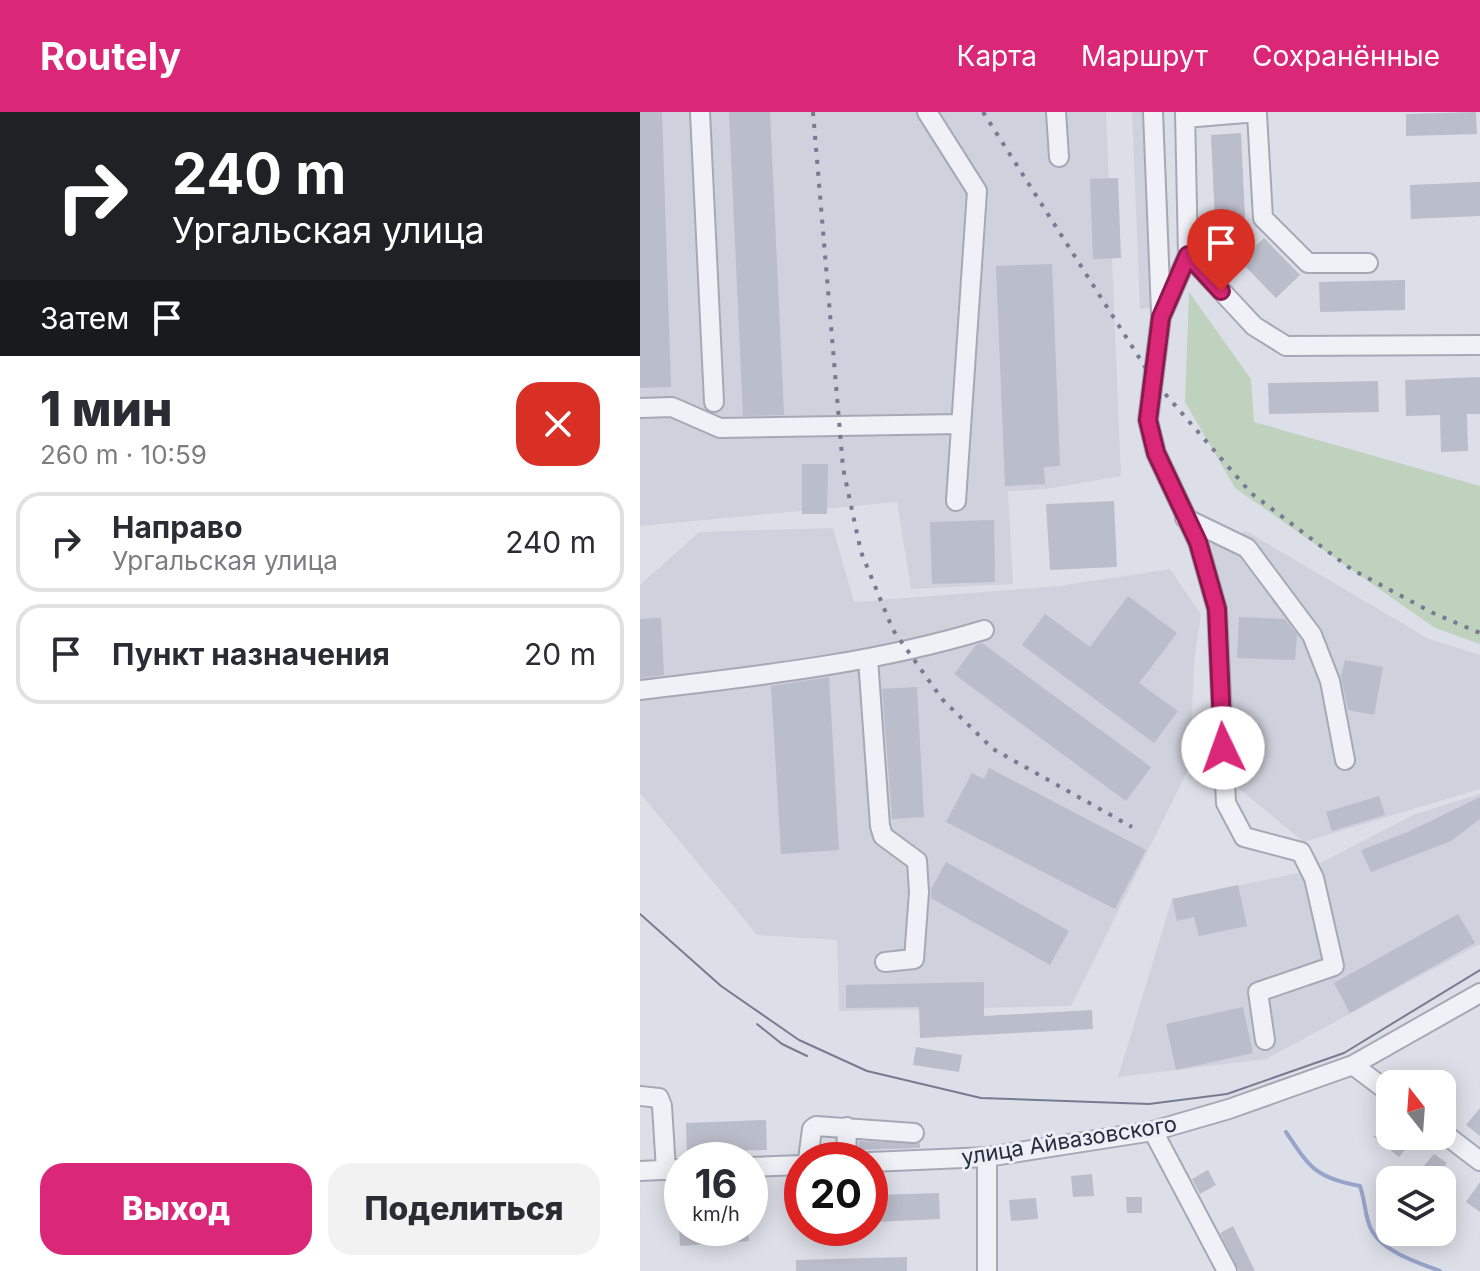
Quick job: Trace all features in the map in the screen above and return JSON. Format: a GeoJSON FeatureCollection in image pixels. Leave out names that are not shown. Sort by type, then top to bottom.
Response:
{"type":"FeatureCollection","features":[{"type":"Feature","properties":{"kind":"street"},"geometry":{"type":"LineString","coordinates":[[700,112],[714,402]]}},
{"type":"Feature","properties":{"kind":"street"},"geometry":{"type":"LineString","coordinates":[[927,112],[977,191],[956,501]]}},
{"type":"Feature","properties":{"kind":"street"},"geometry":{"type":"LineString","coordinates":[[1056,112],[1059,157]]}},
{"type":"Feature","properties":{"kind":"street"},"geometry":{"type":"LineString","coordinates":[[1153,112],[1161,317],[1148,420],[1156,453],[1198,542],[1217,609],[1226,803],[1244,837],[1301,852],[1314,878],[1334,966],[1258,992],[1265,1040]]}},
{"type":"Feature","properties":{"kind":"street"},"geometry":{"type":"LineString","coordinates":[[1161,317],[1188,255],[1185,115],[1257,113],[1264,219],[1308,263],[1368,263]]}},
{"type":"Feature","properties":{"kind":"street"},"geometry":{"type":"LineString","coordinates":[[1188,255],[1254,326],[1286,346],[1480,345]]}},
{"type":"Feature","properties":{"kind":"street"},"geometry":{"type":"LineString","coordinates":[[640,408],[672,407],[720,428],[961,424]]}},
{"type":"Feature","properties":{"kind":"street"},"geometry":{"type":"LineString","coordinates":[[1185,518],[1247,548],[1312,635],[1330,681],[1345,760]]}},
{"type":"Feature","properties":{"kind":"street"},"geometry":{"type":"LineString","coordinates":[[640,690],[914,651],[984,630]]}},
{"type":"Feature","properties":{"kind":"street"},"geometry":{"type":"LineString","coordinates":[[868,659],[880,826],[883,836],[917,861],[919,892],[914,959],[885,962]]}},
{"type":"Feature","properties":{"kind":"street","name":"улица Айвазовского"},"geometry":{"type":"LineString","coordinates":[[888,1161],[987,1157],[1153,1131],[1229,1109],[1353,1065],[1480,993]]}},
{"type":"Feature","properties":{"kind":"street"},"geometry":{"type":"LineString","coordinates":[[1353,1065],[1376,1082]]}},
{"type":"Feature","properties":{"kind":"street"},"geometry":{"type":"LineString","coordinates":[[640,1096],[659,1098],[669,1142]]}},
{"type":"Feature","properties":{"kind":"street"},"geometry":{"type":"LineString","coordinates":[[810,1142],[812,1129],[824,1125],[914,1133]]}},
{"type":"Feature","properties":{"kind":"street"},"geometry":{"type":"LineString","coordinates":[[847,1127],[847,1142]]}},
{"type":"Feature","properties":{"kind":"street"},"geometry":{"type":"LineString","coordinates":[[1153,1131],[1227,1271]]}},
{"type":"Feature","properties":{"kind":"street"},"geometry":{"type":"LineString","coordinates":[[1456,1143],[1480,1161]]}},
{"type":"Feature","properties":{"kind":"street"},"geometry":{"type":"LineString","coordinates":[[987,1157],[987,1271]]}},
{"type":"Feature","properties":{"kind":"street"},"geometry":{"type":"LineString","coordinates":[[640,1171],[664,1170]]}},
{"type":"Feature","properties":{"kind":"shaded area"},"geometry":{"type":"Polygon","coordinates":[[[640,112],[1106,112],[1121,476],[1046,489],[1008,491],[1013,584],[911,589],[897,502],[640,526],[640,112]]]}},
{"type":"Feature","properties":{"kind":"shaded area"},"geometry":{"type":"Polygon","coordinates":[[[1132,112],[1164,112],[1172,307],[1140,309],[1132,112]]]}},
{"type":"Feature","properties":{"kind":"shaded area"},"geometry":{"type":"Polygon","coordinates":[[[833,528],[854,602],[1059,586],[1170,569],[1201,614],[1194,662],[1190,766],[1071,1006],[839,1011],[837,940],[757,935],[640,793],[640,585],[699,532],[833,528]]]}},
{"type":"Feature","properties":{"kind":"shaded area"},"geometry":{"type":"Polygon","coordinates":[[[1246,531],[1429,639],[1480,655],[1480,789],[1304,842],[1232,783],[1223,606],[1211,543],[1246,531]]]}},
{"type":"Feature","properties":{"kind":"shaded area"},"geometry":{"type":"Polygon","coordinates":[[[1480,794],[1480,944],[1266,1059],[1118,1077],[1172,899],[1303,872],[1415,814],[1480,794]]]}},
{"type":"Feature","properties":{"kind":"green space"},"geometry":{"type":"Polygon","coordinates":[[[1189,292],[1251,379],[1254,422],[1480,486],[1480,644],[1435,628],[1235,488],[1185,402],[1189,292]]]}},
{"type":"Feature","properties":{"kind":"building"},"geometry":{"type":"Polygon","coordinates":[[[640,112],[662,112],[671,387],[640,388],[640,112]]]}},
{"type":"Feature","properties":{"kind":"building"},"geometry":{"type":"Polygon","coordinates":[[[729,112],[770,112],[784,415],[743,416],[729,112]]]}},
{"type":"Feature","properties":{"kind":"building"},"geometry":{"type":"Polygon","coordinates":[[[1476,112],[1477,134],[1406,136],[1406,114],[1476,112]]]}},
{"type":"Feature","properties":{"kind":"building"},"geometry":{"type":"Polygon","coordinates":[[[1241,133],[1245,218],[1215,220],[1211,135],[1241,133]]]}},
{"type":"Feature","properties":{"kind":"building"},"geometry":{"type":"Polygon","coordinates":[[[1118,178],[1121,258],[1093,259],[1090,179],[1118,178]]]}},
{"type":"Feature","properties":{"kind":"building"},"geometry":{"type":"Polygon","coordinates":[[[1480,182],[1480,216],[1411,219],[1410,185],[1480,182]]]}},
{"type":"Feature","properties":{"kind":"building"},"geometry":{"type":"Polygon","coordinates":[[[1264,238],[1300,275],[1276,298],[1240,261],[1264,238]]]}},
{"type":"Feature","properties":{"kind":"building"},"geometry":{"type":"Polygon","coordinates":[[[1052,264],[1060,466],[1044,467],[1045,484],[1005,486],[996,266],[1052,264]]]}},
{"type":"Feature","properties":{"kind":"building"},"geometry":{"type":"Polygon","coordinates":[[[1405,280],[1405,310],[1320,312],[1319,282],[1405,280]]]}},
{"type":"Feature","properties":{"kind":"building"},"geometry":{"type":"Polygon","coordinates":[[[1480,377],[1480,414],[1467,414],[1468,451],[1441,452],[1440,415],[1406,416],[1405,380],[1480,377]]]}},
{"type":"Feature","properties":{"kind":"building"},"geometry":{"type":"Polygon","coordinates":[[[1378,381],[1379,412],[1269,414],[1268,383],[1378,381]]]}},
{"type":"Feature","properties":{"kind":"building"},"geometry":{"type":"Polygon","coordinates":[[[802,464],[828,464],[827,514],[802,514],[802,464]]]}},
{"type":"Feature","properties":{"kind":"building"},"geometry":{"type":"Polygon","coordinates":[[[1114,501],[1117,567],[1050,570],[1046,504],[1114,501]]]}},
{"type":"Feature","properties":{"kind":"building"},"geometry":{"type":"Polygon","coordinates":[[[994,520],[995,582],[932,584],[930,522],[994,520]]]}},
{"type":"Feature","properties":{"kind":"building"},"geometry":{"type":"Polygon","coordinates":[[[1128,596],[1177,633],[1139,683],[1178,711],[1154,743],[1022,645],[1045,614],[1090,647],[1128,596]]]}},
{"type":"Feature","properties":{"kind":"building"},"geometry":{"type":"Polygon","coordinates":[[[1239,617],[1285,619],[1297,634],[1295,660],[1237,658],[1239,617]]]}},
{"type":"Feature","properties":{"kind":"building"},"geometry":{"type":"Polygon","coordinates":[[[661,618],[664,675],[640,678],[640,619],[661,618]]]}},
{"type":"Feature","properties":{"kind":"building"},"geometry":{"type":"Polygon","coordinates":[[[982,643],[1151,767],[1126,801],[954,674],[976,645],[982,643]]]}},
{"type":"Feature","properties":{"kind":"building"},"geometry":{"type":"Polygon","coordinates":[[[1345,660],[1383,667],[1374,715],[1348,710],[1341,677],[1345,660]]]}},
{"type":"Feature","properties":{"kind":"building"},"geometry":{"type":"Polygon","coordinates":[[[829,677],[839,850],[781,854],[771,686],[829,677]]]}},
{"type":"Feature","properties":{"kind":"building"},"geometry":{"type":"Polygon","coordinates":[[[917,687],[924,817],[892,819],[882,689],[917,687]]]}},
{"type":"Feature","properties":{"kind":"building"},"geometry":{"type":"Polygon","coordinates":[[[989,768],[1146,850],[1115,909],[946,822],[972,773],[984,779],[989,768]]]}},
{"type":"Feature","properties":{"kind":"building"},"geometry":{"type":"Polygon","coordinates":[[[1379,796],[1385,815],[1332,831],[1326,812],[1379,796]]]}},
{"type":"Feature","properties":{"kind":"building"},"geometry":{"type":"Polygon","coordinates":[[[1480,797],[1480,819],[1451,841],[1371,872],[1361,850],[1408,832],[1480,797]]]}},
{"type":"Feature","properties":{"kind":"building"},"geometry":{"type":"Polygon","coordinates":[[[946,862],[1069,931],[1050,965],[931,898],[931,889],[946,862]]]}},
{"type":"Feature","properties":{"kind":"building"},"geometry":{"type":"Polygon","coordinates":[[[1238,885],[1247,926],[1199,936],[1194,917],[1177,921],[1172,899],[1238,885]]]}},
{"type":"Feature","properties":{"kind":"building"},"geometry":{"type":"Polygon","coordinates":[[[1458,914],[1475,943],[1350,1013],[1334,983],[1458,914]]]}},
{"type":"Feature","properties":{"kind":"building"},"geometry":{"type":"Polygon","coordinates":[[[984,982],[984,1016],[1092,1010],[1093,1029],[920,1038],[919,1007],[846,1008],[846,985],[984,982]]]}},
{"type":"Feature","properties":{"kind":"building"},"geometry":{"type":"Polygon","coordinates":[[[1243,1007],[1253,1053],[1176,1070],[1166,1024],[1243,1007]]]}},
{"type":"Feature","properties":{"kind":"building"},"geometry":{"type":"Polygon","coordinates":[[[916,1047],[962,1055],[959,1072],[913,1065],[916,1047]]]}},
{"type":"Feature","properties":{"kind":"building"},"geometry":{"type":"Polygon","coordinates":[[[1480,1108],[1480,1136],[1466,1125],[1480,1108]]]}},
{"type":"Feature","properties":{"kind":"building"},"geometry":{"type":"Polygon","coordinates":[[[766,1120],[767,1142],[687,1142],[686,1123],[766,1120]]]}},
{"type":"Feature","properties":{"kind":"building"},"geometry":{"type":"Polygon","coordinates":[[[859,1141],[920,1143],[920,1148],[888,1149],[888,1142],[859,1141]]]}},
{"type":"Feature","properties":{"kind":"building"},"geometry":{"type":"Polygon","coordinates":[[[1390,1150],[1405,1150],[1399,1157],[1390,1150]]]}},
{"type":"Feature","properties":{"kind":"building"},"geometry":{"type":"Polygon","coordinates":[[[1434,1154],[1447,1163],[1445,1166],[1424,1166],[1434,1154]]]}},
{"type":"Feature","properties":{"kind":"building"},"geometry":{"type":"Polygon","coordinates":[[[1208,1170],[1216,1185],[1200,1194],[1192,1179],[1208,1170]]]}},
{"type":"Feature","properties":{"kind":"building"},"geometry":{"type":"Polygon","coordinates":[[[1092,1174],[1094,1196],[1073,1197],[1071,1176],[1092,1174]]]}},
{"type":"Feature","properties":{"kind":"building"},"geometry":{"type":"Polygon","coordinates":[[[1480,1182],[1480,1212],[1466,1202],[1480,1182]]]}},
{"type":"Feature","properties":{"kind":"building"},"geometry":{"type":"Polygon","coordinates":[[[939,1193],[940,1219],[888,1221],[888,1195],[939,1193]]]}},
{"type":"Feature","properties":{"kind":"building"},"geometry":{"type":"Polygon","coordinates":[[[1126,1197],[1142,1197],[1142,1213],[1127,1213],[1126,1197]]]}},
{"type":"Feature","properties":{"kind":"building"},"geometry":{"type":"Polygon","coordinates":[[[1036,1198],[1038,1219],[1011,1221],[1009,1200],[1036,1198]]]}},
{"type":"Feature","properties":{"kind":"building"},"geometry":{"type":"Polygon","coordinates":[[[1233,1226],[1255,1271],[1239,1271],[1220,1233],[1233,1226]]]}},
{"type":"Feature","properties":{"kind":"building"},"geometry":{"type":"Polygon","coordinates":[[[907,1257],[907,1271],[796,1271],[796,1260],[907,1257]]]}},
{"type":"Feature","properties":{"kind":"waterway"},"geometry":{"type":"LineString","coordinates":[[1286,1132],[1316,1170],[1333,1179],[1360,1186],[1369,1224],[1383,1244],[1440,1271]]}},
{"type":"Feature","properties":{"kind":"tram line"},"geometry":{"type":"LineString","coordinates":[[640,914],[721,986],[799,1040],[867,1071],[981,1098],[1149,1104],[1227,1094],[1344,1053],[1480,970]]}},
{"type":"Feature","properties":{"kind":"tram line"},"geometry":{"type":"LineString","coordinates":[[757,1024],[782,1044],[807,1056]]}},
{"type":"Feature","properties":{"kind":"railway"},"geometry":{"type":"LineString","coordinates":[[813,112],[843,468],[861,552],[893,630],[942,699],[993,749],[1132,827]]}},
{"type":"Feature","properties":{"kind":"railway"},"geometry":{"type":"LineString","coordinates":[[983,112],[1154,381],[1251,493],[1351,569],[1433,613],[1480,633]]}},
{"type":"Feature","properties":{"kind":"route"},"geometry":{"type":"LineString","coordinates":[[1221,291],[1188,255],[1161,317],[1148,420],[1156,453],[1198,542],[1217,609],[1223,748]]}}]}
